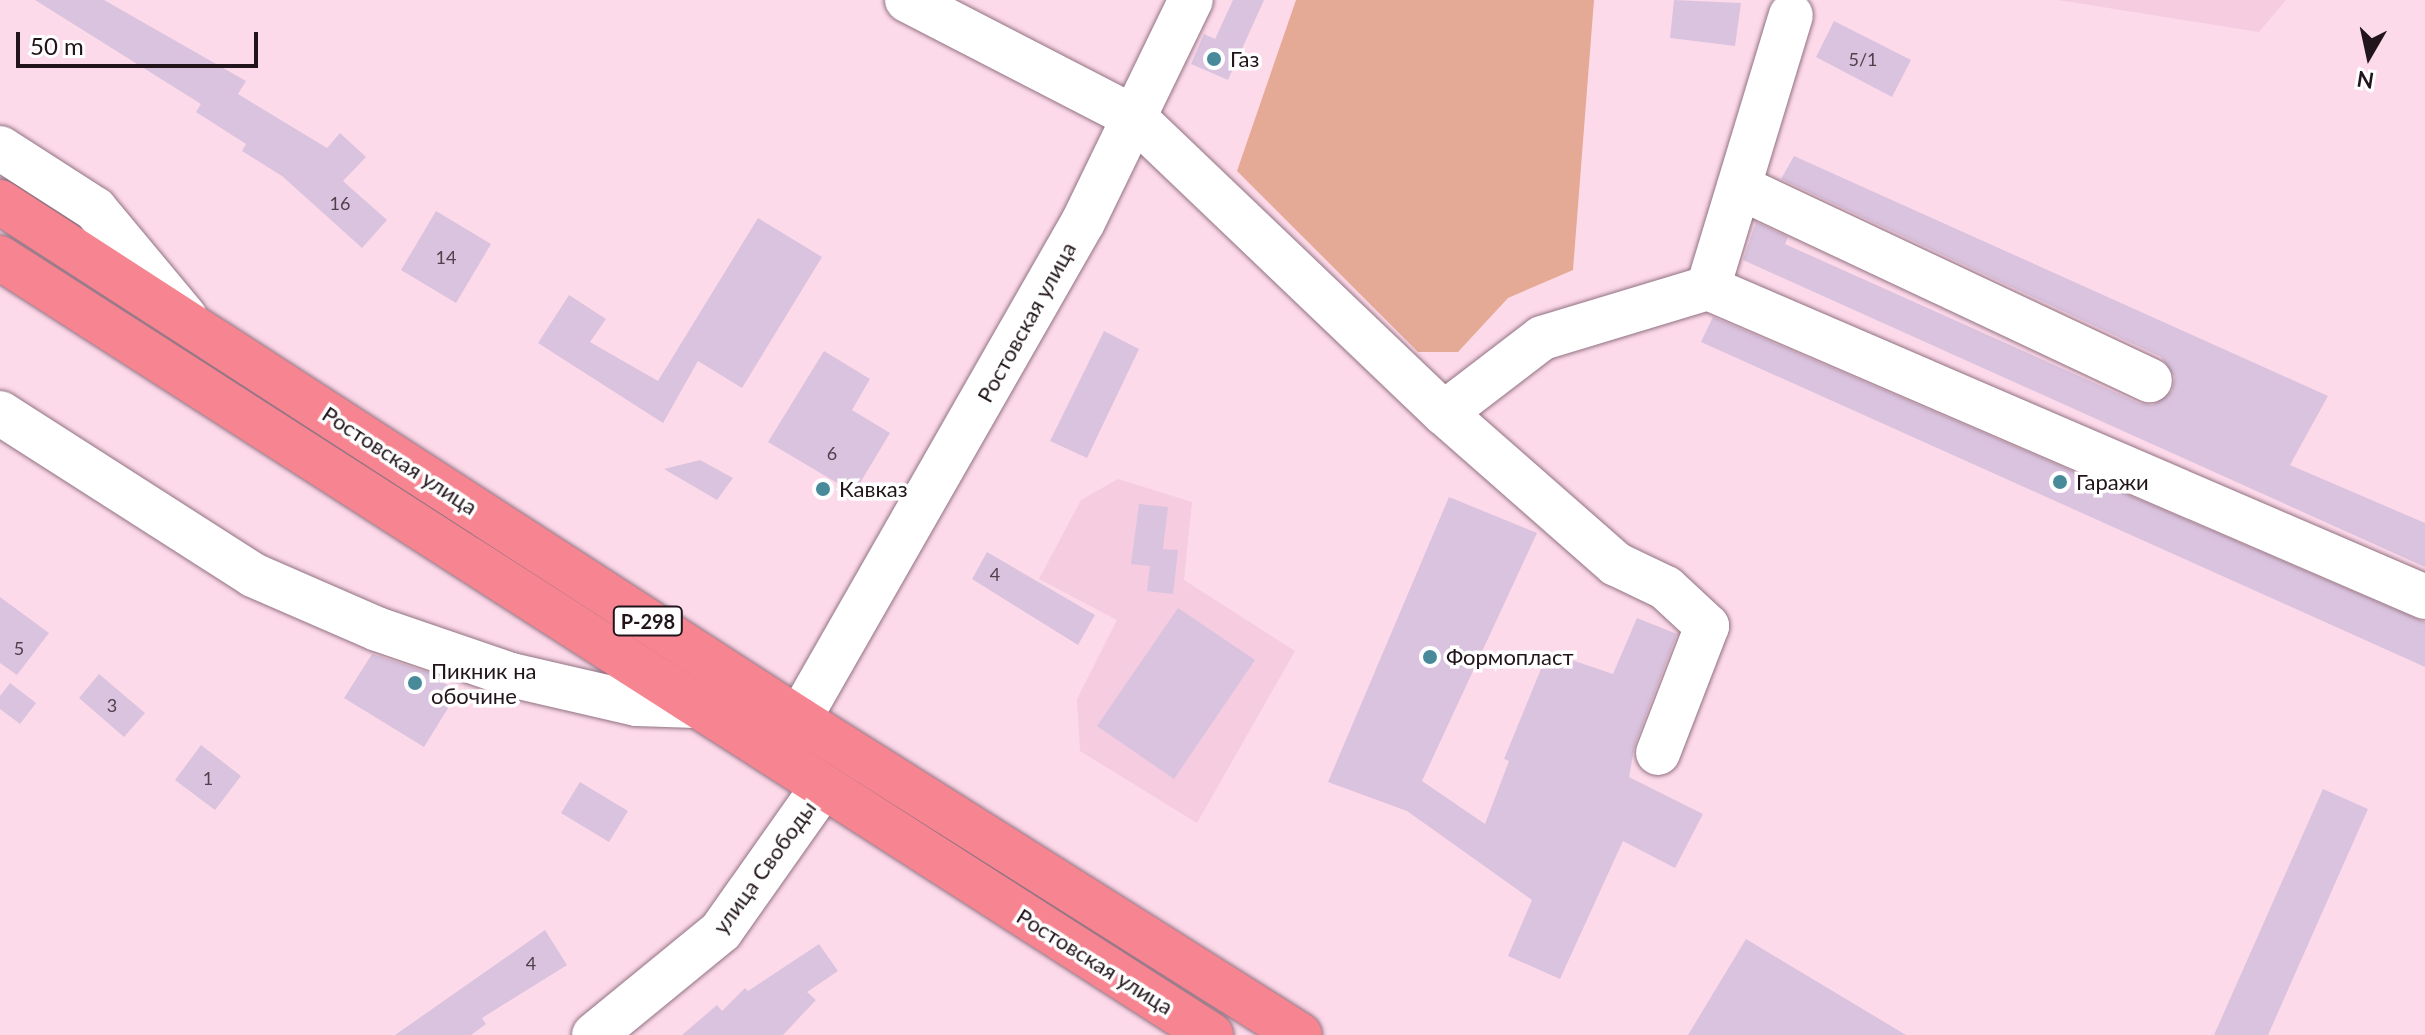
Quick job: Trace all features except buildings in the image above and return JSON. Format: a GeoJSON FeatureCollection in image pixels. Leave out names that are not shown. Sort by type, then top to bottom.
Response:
{"type":"FeatureCollection","features":[{"type":"Feature","properties":{"kind":"highway","name":"Ростовская улица"},"geometry":{"type":"LineString","coordinates":[[0,202],[799,719],[1300,1035]]}},
{"type":"Feature","properties":{"kind":"highway","name":"Ростовская улица"},"geometry":{"type":"LineString","coordinates":[[0,258],[1211,1035]]}},
{"type":"Feature","properties":{"kind":"street"},"geometry":{"type":"LineString","coordinates":[[907,0],[1134,117],[1444,413],[1616,564],[1666,588],[1707,626],[1658,753]]}},
{"type":"Feature","properties":{"kind":"street","name":"Ростовская улица"},"geometry":{"type":"LineString","coordinates":[[799,719],[1083,222],[1191,3]]}},
{"type":"Feature","properties":{"kind":"street"},"geometry":{"type":"LineString","coordinates":[[1708,288],[1791,15]]}},
{"type":"Feature","properties":{"kind":"street"},"geometry":{"type":"LineString","coordinates":[[0,148],[95,209],[192,325]]}},
{"type":"Feature","properties":{"kind":"street"},"geometry":{"type":"LineString","coordinates":[[1739,187],[2150,380]]}},
{"type":"Feature","properties":{"kind":"street"},"geometry":{"type":"LineString","coordinates":[[1444,413],[1542,338],[1708,288],[2425,597]]}},
{"type":"Feature","properties":{"kind":"street"},"geometry":{"type":"LineString","coordinates":[[0,413],[253,575],[363,623],[511,675],[637,704],[696,706]]}},
{"type":"Feature","properties":{"kind":"street","name":"улица Свободы"},"geometry":{"type":"LineString","coordinates":[[594,1035],[721,931],[822,788]]}},
{"type":"Feature","properties":{"kind":"shaded area"},"geometry":{"type":"Polygon","coordinates":[[[1296,0],[1594,0],[1573,270],[1508,298],[1458,352],[1418,352],[1237,171],[1296,0]]]}},
{"type":"Feature","properties":{"kind":"shaded area"},"geometry":{"type":"Polygon","coordinates":[[[2058,0],[2286,0],[2259,32],[2058,0]]]}},
{"type":"Feature","properties":{"kind":"shaded area"},"geometry":{"type":"Polygon","coordinates":[[[1118,479],[1192,502],[1184,580],[1295,651],[1197,823],[1080,751],[1077,699],[1117,620],[1039,579],[1081,500],[1118,479]]]}},
{"type":"Feature","properties":{"kind":"place","name":"Газ"},"geometry":{"type":"Point","coordinates":[1214,59]}},
{"type":"Feature","properties":{"kind":"place","name":"Гаражи"},"geometry":{"type":"Point","coordinates":[2060,482]}},
{"type":"Feature","properties":{"kind":"place","name":"Кавказ"},"geometry":{"type":"Point","coordinates":[823,489]}},
{"type":"Feature","properties":{"kind":"place","name":"Формопласт"},"geometry":{"type":"Point","coordinates":[1430,657]}},
{"type":"Feature","properties":{"kind":"place","name":"Пикник на обочине"},"geometry":{"type":"Point","coordinates":[415,683]}}]}
